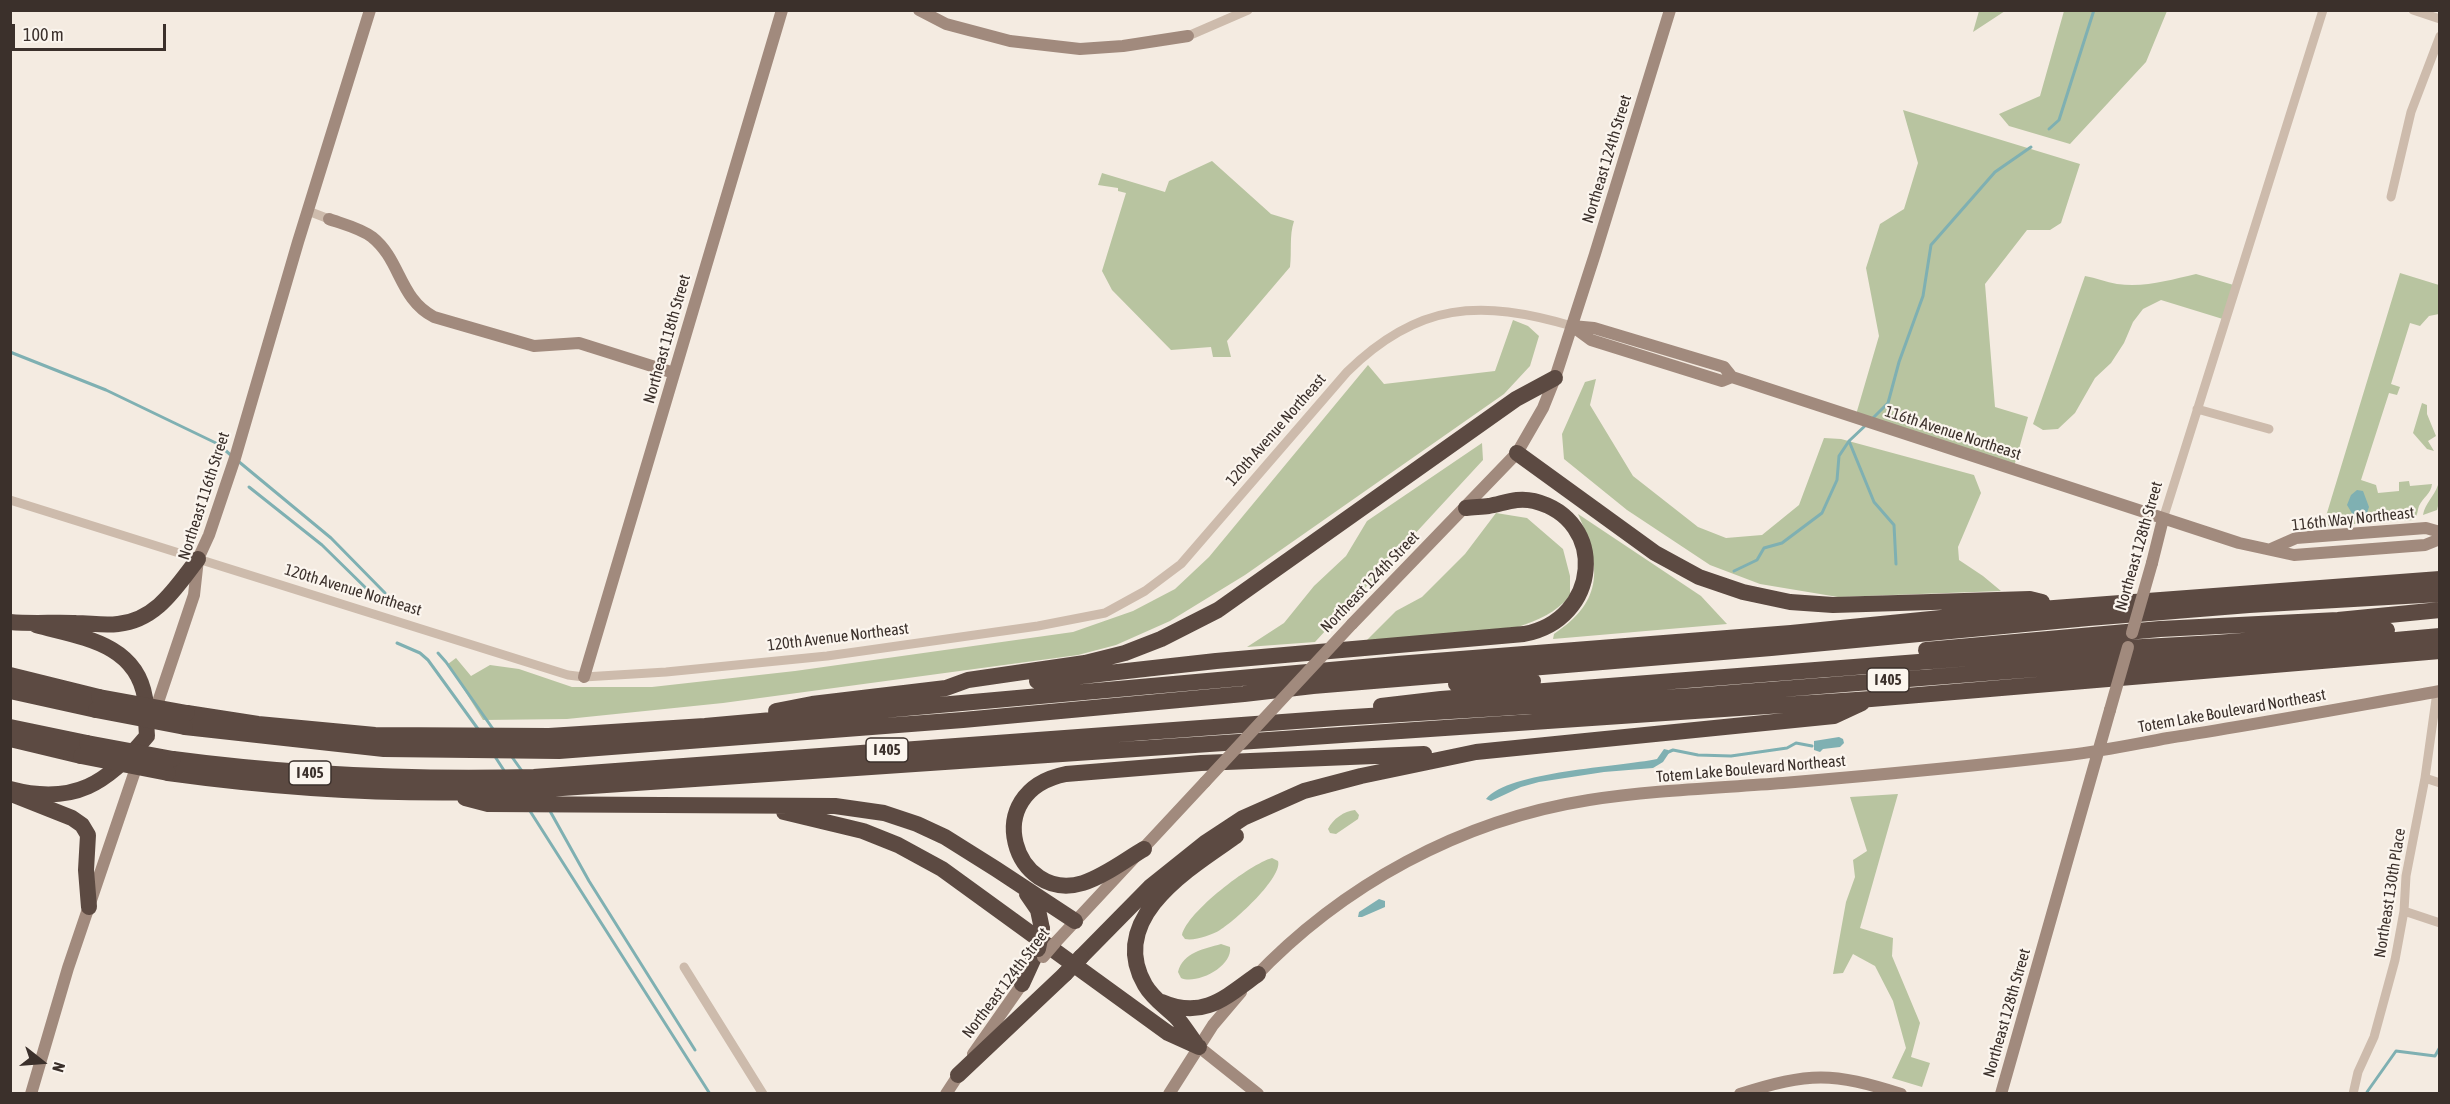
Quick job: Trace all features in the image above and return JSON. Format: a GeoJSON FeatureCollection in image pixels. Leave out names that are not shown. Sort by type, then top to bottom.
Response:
{"type":"FeatureCollection","features":[{"type":"Feature","properties":{"kind":"highway"},"geometry":{"type":"LineString","coordinates":[[946,688],[968,680],[1085,663],[1125,653],[1175,633],[1218,610],[1516,399],[1555,378]]}},
{"type":"Feature","properties":{"kind":"highway"},"geometry":{"type":"LineString","coordinates":[[1517,453],[1655,553],[1699,577],[1743,592],[1809,604],[2030,599],[2069,608]]}},
{"type":"Feature","properties":{"kind":"highway"},"geometry":{"type":"LineString","coordinates":[[705,726],[812,704],[946,688],[971,688],[1216,661],[1524,634],[1550,626],[1569,611],[1580,593],[1586,571],[1582,543],[1567,519],[1555,510],[1532,500],[1511,500],[1490,506],[1466,508]]}},
{"type":"Feature","properties":{"kind":"highway"},"geometry":{"type":"LineString","coordinates":[[10,622],[36,625],[119,624],[136,620],[150,614],[165,601],[198,559]]}},
{"type":"Feature","properties":{"kind":"highway","name":"I 405"},"geometry":{"type":"LineString","coordinates":[[439,743],[705,726],[1409,663],[2439,579]]}},
{"type":"Feature","properties":{"kind":"highway","name":"I 405"},"geometry":{"type":"LineString","coordinates":[[10,692],[98,704],[186,720],[258,723],[439,743],[558,751],[963,720],[1376,680],[1725,652],[2088,618],[2439,594]]}},
{"type":"Feature","properties":{"kind":"highway"},"geometry":{"type":"LineString","coordinates":[[2338,626],[2439,610]]}},
{"type":"Feature","properties":{"kind":"highway"},"geometry":{"type":"LineString","coordinates":[[10,791],[49,794],[70,792],[98,783],[121,766],[147,736],[144,695],[140,682],[125,660],[95,640],[36,625]]}},
{"type":"Feature","properties":{"kind":"highway"},"geometry":{"type":"LineString","coordinates":[[1376,680],[1401,686],[1522,681],[2338,626],[2439,626]]}},
{"type":"Feature","properties":{"kind":"highway","name":"I 405"},"geometry":{"type":"LineString","coordinates":[[10,739],[84,749],[295,787],[447,794],[569,781],[1337,718],[1610,702],[2164,661],[2439,636]]}},
{"type":"Feature","properties":{"kind":"highway"},"geometry":{"type":"LineString","coordinates":[[1337,718],[1374,707],[1441,699],[2012,648]]}},
{"type":"Feature","properties":{"kind":"highway","name":"I 405"},"geometry":{"type":"LineString","coordinates":[[569,781],[1871,699],[2439,651]]}},
{"type":"Feature","properties":{"kind":"highway","name":"I 405"},"geometry":{"type":"LineString","coordinates":[[10,675],[98,704]]}},
{"type":"Feature","properties":{"kind":"highway"},"geometry":{"type":"LineString","coordinates":[[1144,849],[1097,877],[1082,883],[1064,885],[1052,882],[1034,872],[1020,856],[1014,833],[1017,809],[1030,790],[1051,777],[1066,774],[1201,763],[1476,752],[1834,716],[1871,699]]}},
{"type":"Feature","properties":{"kind":"highway","name":"I 405"},"geometry":{"type":"LineString","coordinates":[[10,727],[84,749]]}},
{"type":"Feature","properties":{"kind":"highway"},"geometry":{"type":"LineString","coordinates":[[958,1075],[1065,974],[1150,887],[1205,843],[1233,825],[1304,791],[1361,776],[1476,752]]}},
{"type":"Feature","properties":{"kind":"highway","name":"I 405"},"geometry":{"type":"LineString","coordinates":[[171,766],[365,777],[482,792]]}},
{"type":"Feature","properties":{"kind":"highway"},"geometry":{"type":"LineString","coordinates":[[1198,1047],[1179,1020],[1154,997],[1140,976],[1135,949],[1142,919],[1155,900],[1192,868],[1235,836],[1275,813],[1361,776]]}},
{"type":"Feature","properties":{"kind":"highway"},"geometry":{"type":"LineString","coordinates":[[10,791],[27,802],[72,818],[82,825],[88,835],[86,870],[89,907]]}},
{"type":"Feature","properties":{"kind":"highway"},"geometry":{"type":"LineString","coordinates":[[482,792],[583,804],[670,807],[750,804],[835,806],[884,813],[917,824],[945,837],[1075,921]]}},
{"type":"Feature","properties":{"kind":"highway"},"geometry":{"type":"LineString","coordinates":[[750,804],[863,831],[898,845],[933,864],[1004,911],[1168,1033],[1198,1047]]}},
{"type":"Feature","properties":{"kind":"highway"},"geometry":{"type":"LineString","coordinates":[[1017,882],[1038,910],[1042,929],[1040,953],[1022,984]]}},
{"type":"Feature","properties":{"kind":"highway"},"geometry":{"type":"LineString","coordinates":[[1154,997],[1177,1008],[1204,1008],[1220,1002],[1258,974]]}},
{"type":"Feature","properties":{"kind":"street","name":"Northeast 116th Street"},"geometry":{"type":"LineString","coordinates":[[32,1094],[68,968],[194,595],[198,559],[219,507],[370,10]]}},
{"type":"Feature","properties":{"kind":"street","name":"Northeast 118th Street"},"geometry":{"type":"LineString","coordinates":[[584,677],[782,10]]}},
{"type":"Feature","properties":{"kind":"street"},"geometry":{"type":"LineString","coordinates":[[919,10],[946,24],[1010,40],[1080,49],[1124,46],[1188,36],[1248,10]]}},
{"type":"Feature","properties":{"kind":"street","name":"Northeast 124th Street"},"geometry":{"type":"LineString","coordinates":[[1040,953],[1055,943],[1352,624],[1517,453],[1543,408],[1555,378],[1670,10]]}},
{"type":"Feature","properties":{"kind":"street","name":"Northeast 128th Street"},"geometry":{"type":"LineString","coordinates":[[2001,1094],[2163,519],[2323,10]]}},
{"type":"Feature","properties":{"kind":"street"},"geometry":{"type":"LineString","coordinates":[[2413,10],[2439,19]]}},
{"type":"Feature","properties":{"kind":"street"},"geometry":{"type":"LineString","coordinates":[[2391,197],[2411,112],[2439,36]]}},
{"type":"Feature","properties":{"kind":"street"},"geometry":{"type":"LineString","coordinates":[[308,211],[358,229],[373,238],[387,255],[409,297],[421,310],[434,317],[534,346],[579,343],[674,373]]}},
{"type":"Feature","properties":{"kind":"street","name":"120th Avenue Northeast"},"geometry":{"type":"LineString","coordinates":[[10,500],[568,675],[584,677],[666,672],[827,656],[1038,626],[1105,613],[1145,591],[1182,564],[1347,372],[1373,348],[1396,332],[1426,318],[1449,312],[1485,309],[1534,315],[1572,326]]}},
{"type":"Feature","properties":{"kind":"street","name":"116th Avenue Northeast"},"geometry":{"type":"LineString","coordinates":[[1572,326],[1594,328],[1724,367],[1732,377],[2163,519]]}},
{"type":"Feature","properties":{"kind":"street"},"geometry":{"type":"LineString","coordinates":[[2197,409],[2270,429]]}},
{"type":"Feature","properties":{"kind":"street","name":"116th Way Northeast"},"geometry":{"type":"LineString","coordinates":[[2163,519],[2239,543],[2294,555],[2426,544],[2439,539]]}},
{"type":"Feature","properties":{"kind":"street","name":"116th Way Northeast"},"geometry":{"type":"LineString","coordinates":[[2271,549],[2296,538],[2420,528],[2439,532]]}},
{"type":"Feature","properties":{"kind":"street","name":"Totem Lake Boulevard Northeast"},"geometry":{"type":"LineString","coordinates":[[1169,1094],[1213,1025],[1258,974],[1306,930],[1343,901],[1388,872],[1438,846],[1531,812],[1629,795],[1936,769],[2099,750],[2438,692]]}},
{"type":"Feature","properties":{"kind":"street","name":"Northeast 130th Place"},"geometry":{"type":"LineString","coordinates":[[2353,1094],[2358,1072],[2374,1037],[2392,971],[2438,692]]}},
{"type":"Feature","properties":{"kind":"street"},"geometry":{"type":"LineString","coordinates":[[2425,778],[2439,783]]}},
{"type":"Feature","properties":{"kind":"street"},"geometry":{"type":"LineString","coordinates":[[2403,911],[2439,923]]}},
{"type":"Feature","properties":{"kind":"street"},"geometry":{"type":"LineString","coordinates":[[684,966],[763,1094]]}},
{"type":"Feature","properties":{"kind":"street","name":"Northeast 124th Street"},"geometry":{"type":"LineString","coordinates":[[946,1094],[1022,984]]}},
{"type":"Feature","properties":{"kind":"street"},"geometry":{"type":"LineString","coordinates":[[1198,1047],[1258,1094]]}},
{"type":"Feature","properties":{"kind":"street"},"geometry":{"type":"LineString","coordinates":[[1740,1094],[1791,1078],[1816,1076],[1860,1081],[1901,1094]]}},
{"type":"Feature","properties":{"kind":"green space"},"geometry":{"type":"Polygon","coordinates":[[[1979,10],[2005,11],[1973,32],[1979,10]]]}},
{"type":"Feature","properties":{"kind":"green space"},"geometry":{"type":"Polygon","coordinates":[[[2064,11],[2167,11],[2146,62],[2070,144],[2009,126],[1999,114],[2040,96],[2064,11]]]}},
{"type":"Feature","properties":{"kind":"green space"},"geometry":{"type":"Polygon","coordinates":[[[1903,110],[2080,164],[2061,223],[2050,230],[2027,230],[1985,284],[1995,407],[2028,417],[2013,470],[1855,418],[1879,336],[1866,268],[1880,224],[1904,209],[1918,163],[1903,110]]]}},
{"type":"Feature","properties":{"kind":"green space"},"geometry":{"type":"Polygon","coordinates":[[[1212,161],[1271,214],[1294,221],[1290,267],[1227,341],[1231,357],[1213,357],[1211,347],[1171,350],[1112,290],[1102,271],[1126,193],[1118,191],[1118,188],[1098,185],[1102,173],[1165,192],[1169,181],[1212,161]]]}},
{"type":"Feature","properties":{"kind":"green space"},"geometry":{"type":"Polygon","coordinates":[[[2400,273],[2439,285],[2439,314],[2429,316],[2420,326],[2410,323],[2391,384],[2400,387],[2397,395],[2389,393],[2361,480],[2376,485],[2378,493],[2399,491],[2399,482],[2409,481],[2410,486],[2432,484],[2413,520],[2323,526],[2400,273]]]}},
{"type":"Feature","properties":{"kind":"green space"},"geometry":{"type":"Polygon","coordinates":[[[2196,274],[2237,286],[2226,320],[2161,300],[2143,309],[2133,322],[2124,343],[2111,363],[2095,378],[2075,413],[2058,429],[2043,430],[2033,424],[2085,276],[2117,284],[2137,285],[2196,274]]]}},
{"type":"Feature","properties":{"kind":"green space"},"geometry":{"type":"Polygon","coordinates":[[[1513,320],[1528,326],[1539,336],[1530,366],[1504,394],[1245,575],[1170,621],[1116,645],[1078,655],[723,703],[567,719],[483,720],[448,664],[456,658],[471,676],[490,665],[519,669],[572,687],[652,687],[795,671],[1073,632],[1133,611],[1175,589],[1209,557],[1368,365],[1384,384],[1495,371],[1513,320]]]}},
{"type":"Feature","properties":{"kind":"green space"},"geometry":{"type":"Polygon","coordinates":[[[1596,379],[1590,405],[1633,476],[1698,527],[1726,538],[1762,535],[1799,505],[1824,438],[1841,439],[1974,475],[1981,493],[1958,547],[1959,560],[2001,591],[1838,597],[1760,584],[1710,565],[1627,510],[1564,459],[1562,434],[1585,382],[1596,379]]]}},
{"type":"Feature","properties":{"kind":"green space"},"geometry":{"type":"Polygon","coordinates":[[[2422,403],[2427,405],[2427,414],[2436,436],[2428,441],[2434,451],[2427,449],[2413,433],[2422,403]]]}},
{"type":"Feature","properties":{"kind":"green space"},"geometry":{"type":"Polygon","coordinates":[[[1482,443],[1483,460],[1315,642],[1247,647],[1284,623],[1314,586],[1346,556],[1367,521],[1482,443]]]}},
{"type":"Feature","properties":{"kind":"green space"},"geometry":{"type":"Polygon","coordinates":[[[2438,485],[2437,510],[2423,515],[2426,507],[2438,485]]]}},
{"type":"Feature","properties":{"kind":"green space"},"geometry":{"type":"Polygon","coordinates":[[[1496,513],[1527,518],[1563,549],[1570,576],[1570,596],[1564,602],[1546,615],[1518,627],[1366,641],[1396,611],[1422,597],[1465,554],[1496,513]]]}},
{"type":"Feature","properties":{"kind":"green space"},"geometry":{"type":"Polygon","coordinates":[[[1578,514],[1701,596],[1727,624],[1553,639],[1554,634],[1571,621],[1582,608],[1590,595],[1594,581],[1591,550],[1578,514]]]}},
{"type":"Feature","properties":{"kind":"green space"},"geometry":{"type":"Polygon","coordinates":[[[1898,794],[1860,928],[1893,938],[1892,956],[1920,1023],[1911,1057],[1930,1063],[1922,1087],[1892,1078],[1906,1048],[1893,1001],[1875,966],[1853,954],[1843,973],[1833,974],[1846,902],[1855,877],[1853,860],[1867,851],[1850,797],[1898,794]]]}},
{"type":"Feature","properties":{"kind":"green space"},"geometry":{"type":"Polygon","coordinates":[[[1355,810],[1359,815],[1358,819],[1336,834],[1330,833],[1328,829],[1336,819],[1355,810]]]}},
{"type":"Feature","properties":{"kind":"green space"},"geometry":{"type":"Polygon","coordinates":[[[1272,858],[1278,861],[1278,868],[1266,887],[1246,908],[1217,932],[1208,936],[1185,939],[1182,935],[1186,925],[1207,902],[1249,869],[1272,858]]]}},
{"type":"Feature","properties":{"kind":"green space"},"geometry":{"type":"Polygon","coordinates":[[[1221,944],[1230,947],[1226,961],[1220,967],[1204,977],[1181,978],[1178,972],[1184,960],[1201,950],[1221,944]]]}},
{"type":"Feature","properties":{"kind":"water"},"geometry":{"type":"Polygon","coordinates":[[[2357,490],[2363,491],[2369,507],[2367,513],[2353,515],[2347,505],[2351,495],[2357,490]]]}},
{"type":"Feature","properties":{"kind":"water"},"geometry":{"type":"Polygon","coordinates":[[[1839,737],[1844,743],[1840,747],[1823,749],[1820,752],[1814,750],[1814,741],[1839,737]]]}},
{"type":"Feature","properties":{"kind":"water"},"geometry":{"type":"Polygon","coordinates":[[[1664,749],[1669,753],[1663,762],[1653,768],[1604,772],[1539,782],[1521,787],[1491,801],[1486,799],[1498,790],[1517,782],[1566,771],[1657,759],[1664,749]]]}},
{"type":"Feature","properties":{"kind":"water"},"geometry":{"type":"Polygon","coordinates":[[[1379,899],[1385,901],[1385,907],[1358,917],[1359,912],[1379,899]]]}},
{"type":"Feature","properties":{"kind":"waterway"},"geometry":{"type":"LineString","coordinates":[[2049,129],[2059,120],[2094,10]]}},
{"type":"Feature","properties":{"kind":"waterway"},"geometry":{"type":"LineString","coordinates":[[1872,419],[1888,403],[1899,362],[1923,296],[1931,245],[1995,172],[2031,147]]}},
{"type":"Feature","properties":{"kind":"waterway"},"geometry":{"type":"LineString","coordinates":[[10,352],[106,390],[218,444],[233,457]]}},
{"type":"Feature","properties":{"kind":"waterway"},"geometry":{"type":"LineString","coordinates":[[1734,571],[1757,560],[1764,548],[1782,543],[1822,513],[1837,480],[1839,456],[1849,441],[1867,424]]}},
{"type":"Feature","properties":{"kind":"waterway"},"geometry":{"type":"LineString","coordinates":[[1849,441],[1874,502],[1894,525],[1896,564]]}},
{"type":"Feature","properties":{"kind":"waterway"},"geometry":{"type":"LineString","coordinates":[[238,461],[331,538],[385,593]]}},
{"type":"Feature","properties":{"kind":"waterway"},"geometry":{"type":"LineString","coordinates":[[249,487],[322,545],[374,596]]}},
{"type":"Feature","properties":{"kind":"waterway"},"geometry":{"type":"LineString","coordinates":[[397,643],[420,653],[428,660],[478,729]]}},
{"type":"Feature","properties":{"kind":"waterway"},"geometry":{"type":"LineString","coordinates":[[438,653],[493,729]]}},
{"type":"Feature","properties":{"kind":"waterway"},"geometry":{"type":"LineString","coordinates":[[1666,753],[1673,750],[1698,755],[1731,756],[1787,748],[1796,743],[1812,746]]}},
{"type":"Feature","properties":{"kind":"waterway"},"geometry":{"type":"LineString","coordinates":[[494,755],[505,772]]}},
{"type":"Feature","properties":{"kind":"waterway"},"geometry":{"type":"LineString","coordinates":[[512,757],[522,771]]}},
{"type":"Feature","properties":{"kind":"waterway"},"geometry":{"type":"LineString","coordinates":[[530,811],[710,1094]]}},
{"type":"Feature","properties":{"kind":"waterway"},"geometry":{"type":"LineString","coordinates":[[550,811],[589,881],[695,1050]]}},
{"type":"Feature","properties":{"kind":"waterway"},"geometry":{"type":"LineString","coordinates":[[2367,1092],[2396,1051],[2435,1056],[2440,1047]]}}]}
